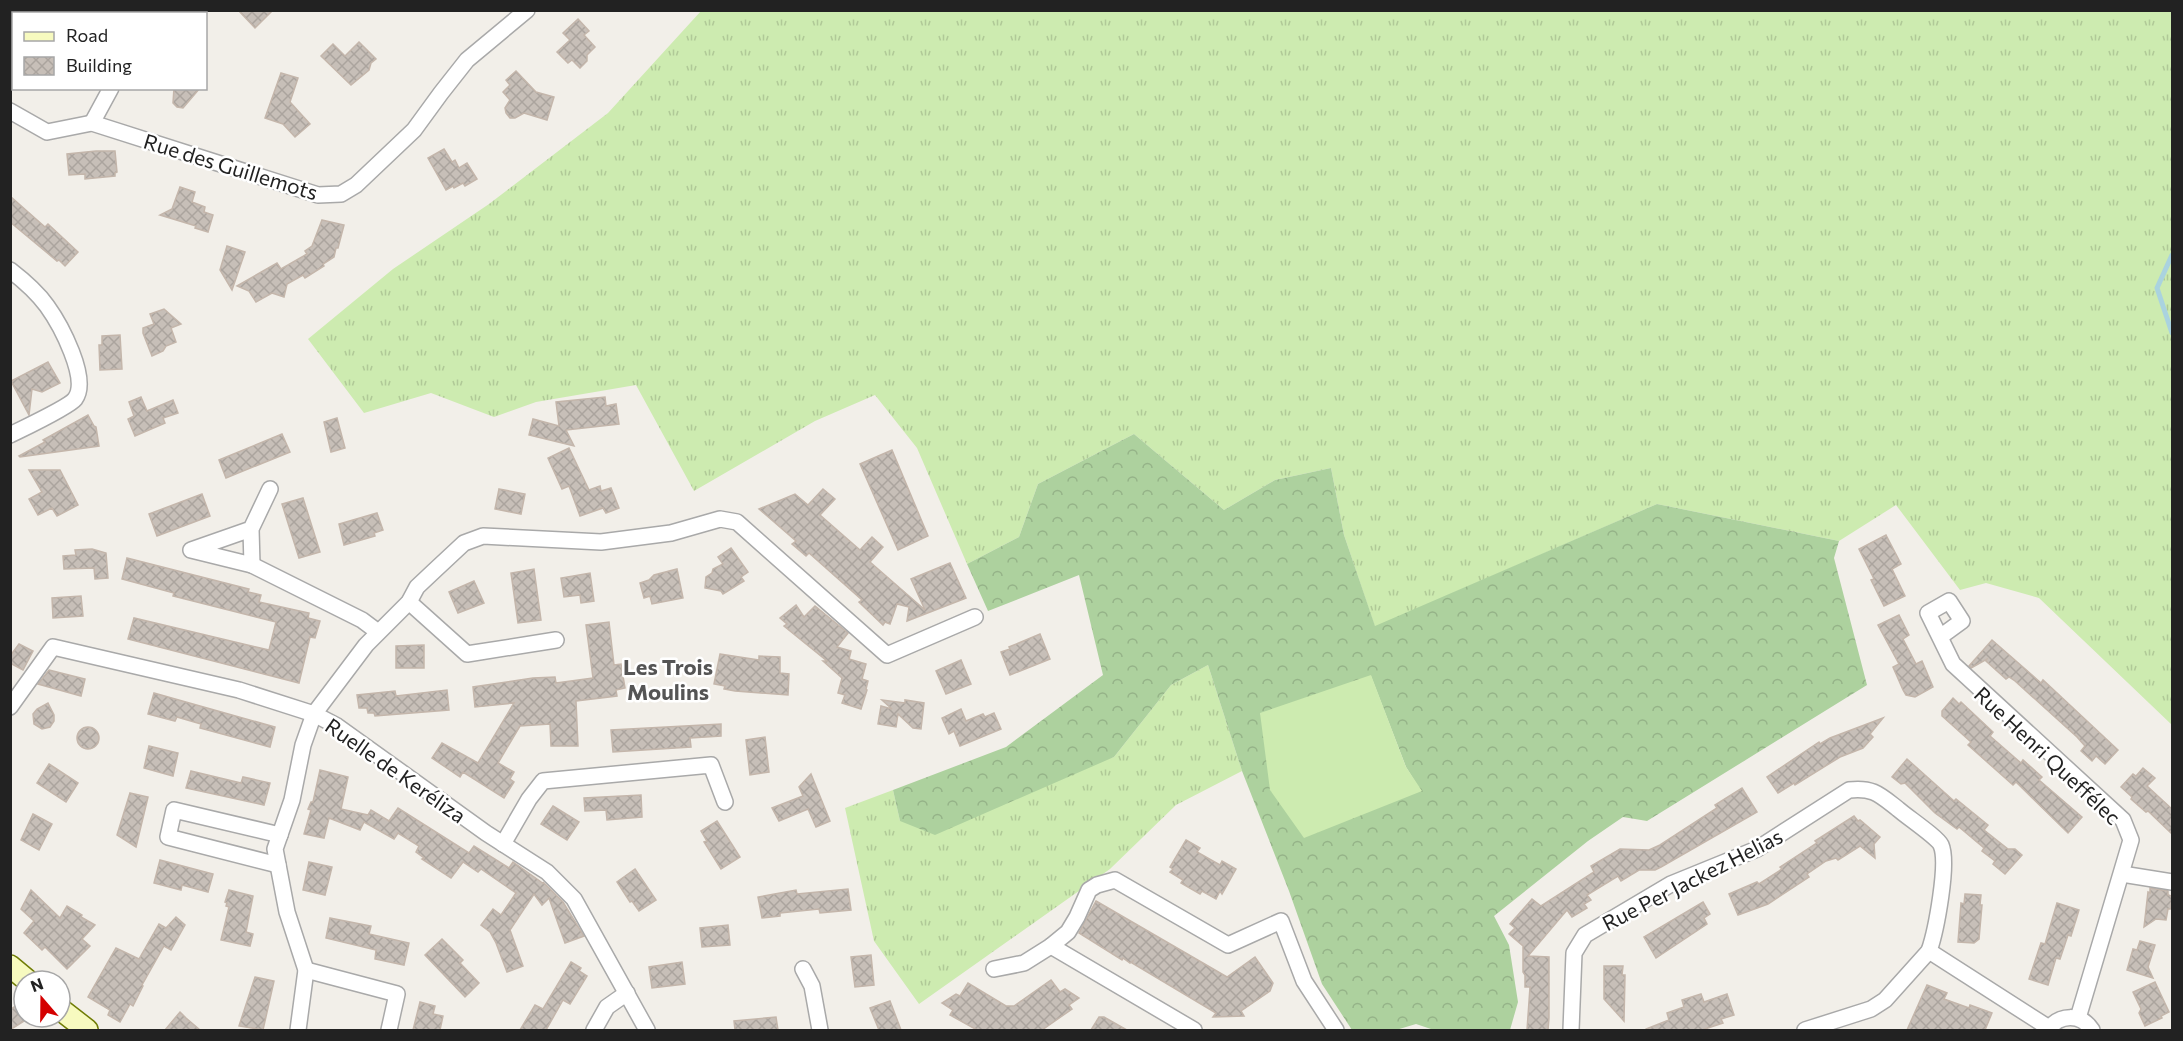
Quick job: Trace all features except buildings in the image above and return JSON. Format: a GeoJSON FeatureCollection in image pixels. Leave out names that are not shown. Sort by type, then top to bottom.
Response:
{"type":"FeatureCollection","features":[{"type":"Feature","properties":{"kind":"street","name":"Rue des Guillemots"},"geometry":{"type":"LineString","coordinates":[[10,111],[46,132],[92,123],[318,195],[341,194],[356,184],[414,130],[467,60],[527,10]]}},
{"type":"Feature","properties":{"kind":"street"},"geometry":{"type":"LineString","coordinates":[[92,123],[110,90]]}},
{"type":"Feature","properties":{"kind":"street"},"geometry":{"type":"LineString","coordinates":[[10,270],[46,304],[66,338],[80,390],[74,401],[10,435]]}},
{"type":"Feature","properties":{"kind":"street"},"geometry":{"type":"LineString","coordinates":[[252,565],[251,528],[270,489]]}},
{"type":"Feature","properties":{"kind":"street"},"geometry":{"type":"LineString","coordinates":[[297,1030],[306,970],[287,912],[275,849],[292,800],[303,745],[314,714],[378,632],[408,603],[417,587],[464,543],[483,536],[601,542],[671,533],[720,519],[737,522],[887,655],[975,617]]}},
{"type":"Feature","properties":{"kind":"street"},"geometry":{"type":"LineString","coordinates":[[251,528],[191,550],[252,565],[362,620],[378,632]]}},
{"type":"Feature","properties":{"kind":"street"},"geometry":{"type":"LineString","coordinates":[[408,603],[467,654],[556,640]]}},
{"type":"Feature","properties":{"kind":"street","name":"Rue Henri Queffélec"},"geometry":{"type":"LineString","coordinates":[[1940,637],[1953,664],[1960,672],[2122,820],[2131,840],[2078,1018]]}},
{"type":"Feature","properties":{"kind":"street","name":"Ruelle de Keréliza"},"geometry":{"type":"LineString","coordinates":[[10,707],[53,647],[239,690],[314,714],[337,726],[503,844],[547,872],[574,898],[647,1030]]}},
{"type":"Feature","properties":{"kind":"street"},"geometry":{"type":"LineString","coordinates":[[503,844],[529,799],[543,781],[711,765],[725,802]]}},
{"type":"Feature","properties":{"kind":"street","name":"Rue Per Jackez Helias"},"geometry":{"type":"LineString","coordinates":[[1571,1030],[1574,953],[1585,935],[1671,885],[1757,849],[1849,790],[1865,788],[1877,793],[1940,843],[1945,857],[1935,932],[1929,951],[1885,1000],[1871,1008],[1805,1030]]}},
{"type":"Feature","properties":{"kind":"street"},"geometry":{"type":"LineString","coordinates":[[278,865],[168,837],[174,810],[280,835]]}},
{"type":"Feature","properties":{"kind":"street"},"geometry":{"type":"LineString","coordinates":[[2122,874],[2172,882]]}},
{"type":"Feature","properties":{"kind":"street"},"geometry":{"type":"LineString","coordinates":[[994,969],[1024,963],[1051,946],[1068,932],[1089,890],[1115,880],[1228,945],[1281,921],[1304,981],[1336,1030]]}},
{"type":"Feature","properties":{"kind":"street"},"geometry":{"type":"LineString","coordinates":[[1051,946],[1194,1030]]}},
{"type":"Feature","properties":{"kind":"street"},"geometry":{"type":"LineString","coordinates":[[1929,951],[2049,1029],[2062,1018],[2078,1018],[2092,1030]]}},
{"type":"Feature","properties":{"kind":"street"},"geometry":{"type":"LineString","coordinates":[[803,969],[813,986],[820,1030]]}},
{"type":"Feature","properties":{"kind":"street"},"geometry":{"type":"LineString","coordinates":[[306,970],[398,994],[389,1030]]}},
{"type":"Feature","properties":{"kind":"street"},"geometry":{"type":"LineString","coordinates":[[594,1030],[607,1007],[627,993]]}},
{"type":"Feature","properties":{"kind":"street"},"geometry":{"type":"LineString","coordinates":[[72,1018],[87,1030]]}},
{"type":"Feature","properties":{"kind":"green space"},"geometry":{"type":"Polygon","coordinates":[[[701,11],[2172,11],[2172,725],[2039,598],[1986,583],[1960,590],[1896,505],[1839,541],[1657,504],[1375,627],[1344,535],[1331,468],[1275,480],[1224,510],[1134,434],[1038,484],[1019,537],[967,564],[917,448],[875,395],[815,421],[694,491],[636,385],[536,402],[494,417],[431,393],[364,413],[308,339],[393,269],[489,204],[608,113],[701,11]]]}},
{"type":"Feature","properties":{"kind":"green space"},"geometry":{"type":"Polygon","coordinates":[[[1134,434],[1224,510],[1275,480],[1331,468],[1344,535],[1375,626],[1657,504],[1839,541],[1834,558],[1867,685],[1647,821],[1623,817],[1588,841],[1494,916],[1509,945],[1518,1002],[1510,1030],[1434,1030],[1416,1024],[1396,1030],[1352,1030],[1322,984],[1289,891],[1242,771],[1208,665],[1171,685],[1114,757],[935,835],[900,821],[893,790],[1006,747],[1103,675],[1079,575],[988,611],[967,564],[1019,537],[1038,484],[1134,434]],[[1371,676],[1260,714],[1421,791],[1406,767],[1371,676]]]}},
{"type":"Feature","properties":{"kind":"green space"},"geometry":{"type":"Polygon","coordinates":[[[1208,665],[1242,771],[1176,805],[1110,869],[919,1004],[874,941],[845,808],[893,790],[900,821],[1114,757],[1171,685],[1208,665]]]}},
{"type":"Feature","properties":{"kind":"green space"},"geometry":{"type":"Polygon","coordinates":[[[1371,675],[1406,767],[1422,791],[1304,838],[1270,790],[1260,713],[1371,675]]]}},
{"type":"Feature","properties":{"kind":"waterway"},"geometry":{"type":"LineString","coordinates":[[2172,255],[2157,288],[2172,333]]}},
{"type":"Feature","properties":{"kind":"district","name":"Les Trois Moulins"},"geometry":{"type":"Point","coordinates":[668,678]}}]}
